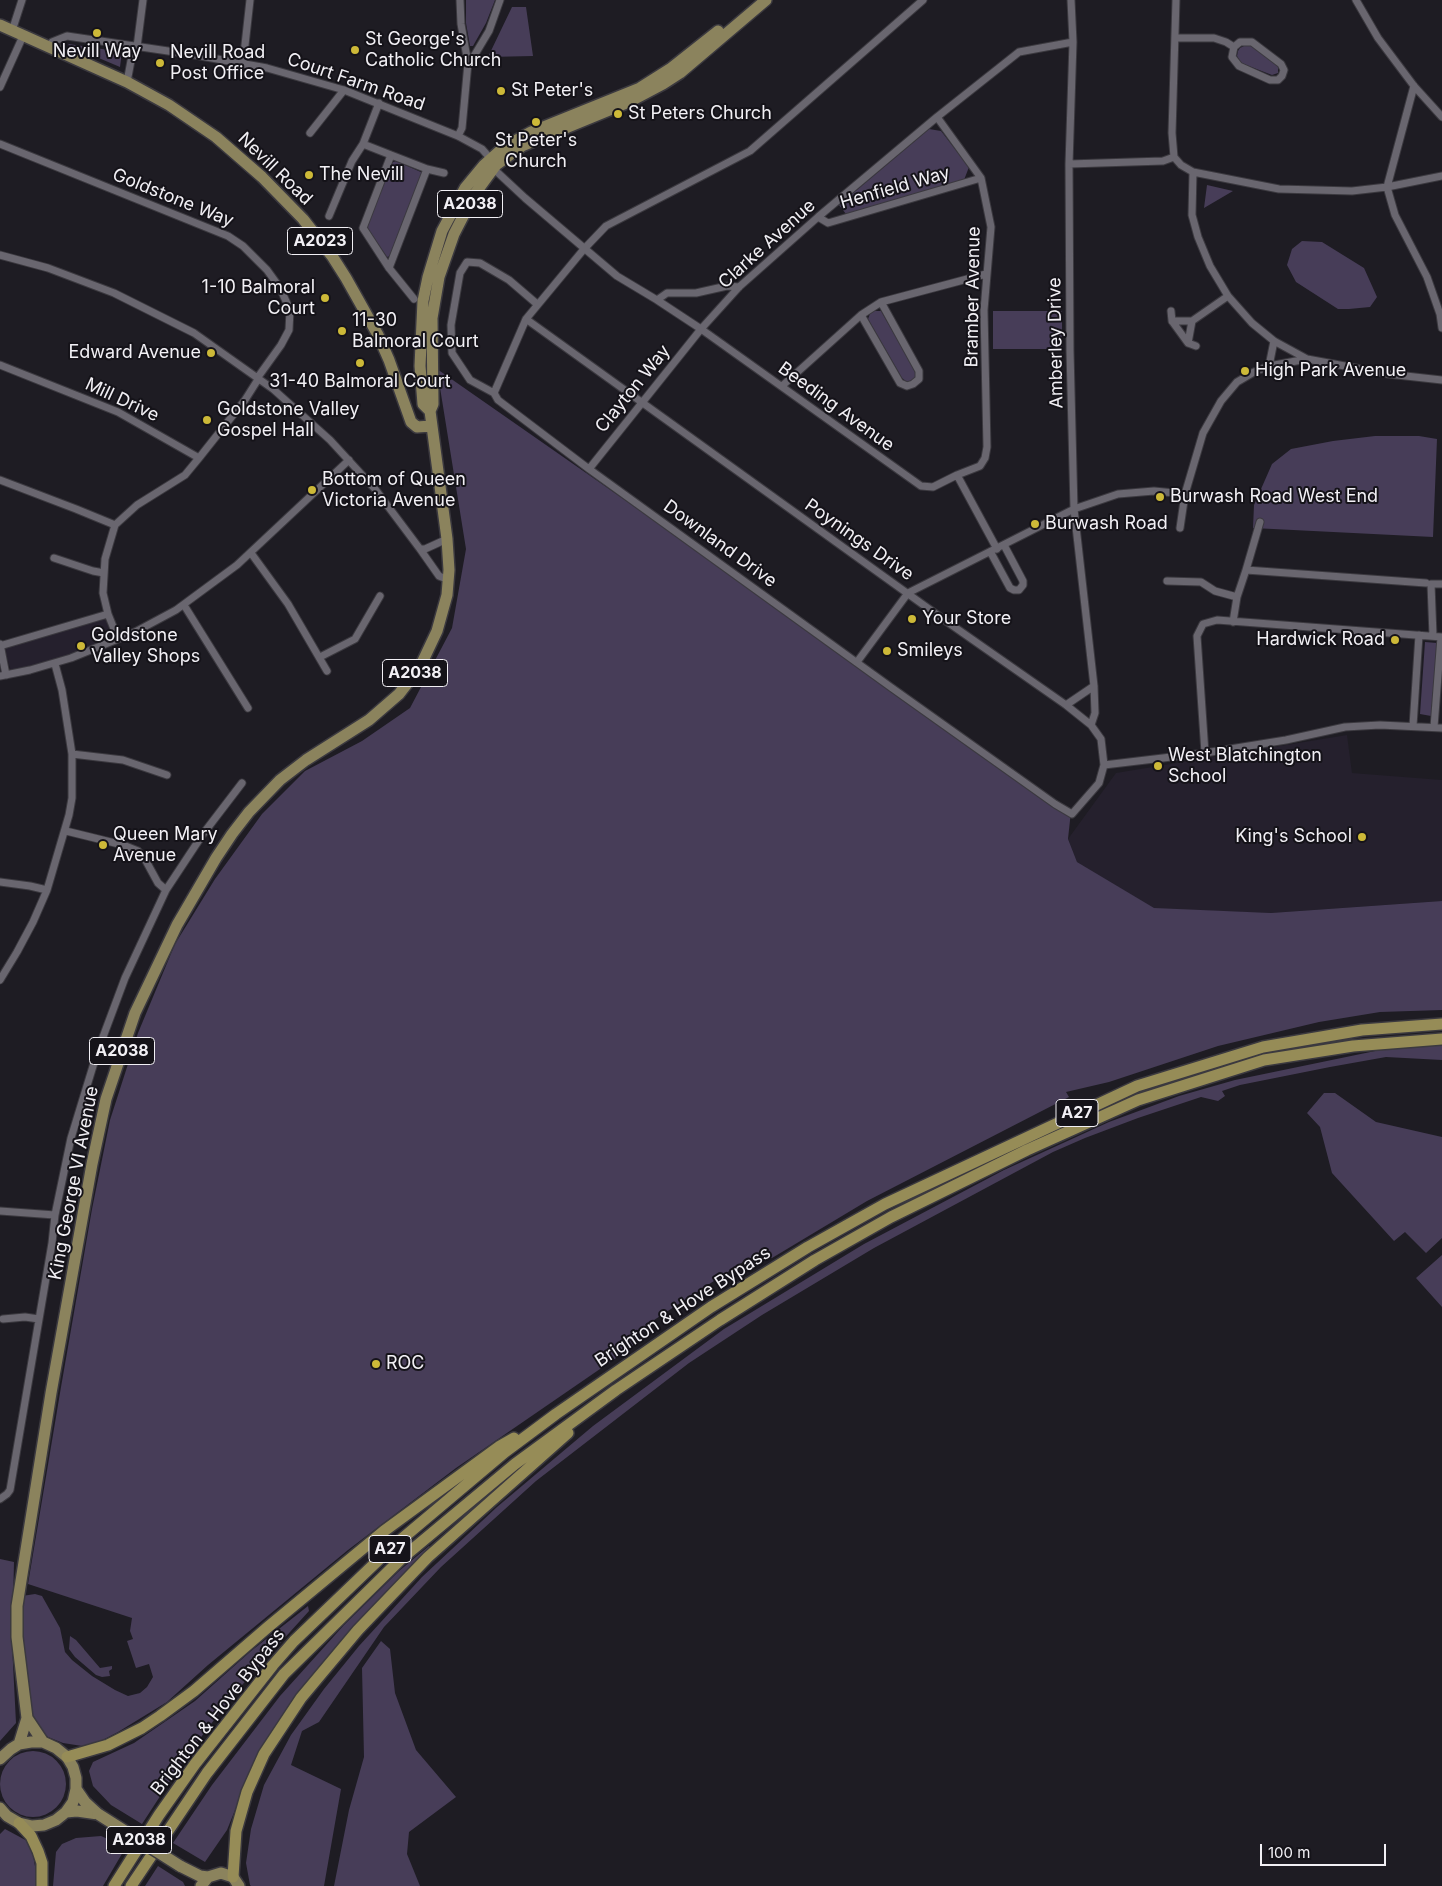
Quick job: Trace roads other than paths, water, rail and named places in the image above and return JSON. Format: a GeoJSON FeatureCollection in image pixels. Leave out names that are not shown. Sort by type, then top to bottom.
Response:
{"type":"FeatureCollection","features":[{"type":"Feature","properties":{"kind":"highway","name":"Brighton & Hove Bypass"},"geometry":{"type":"LineString","coordinates":[[114,1886],[159,1815],[195,1764],[294,1641],[391,1548],[506,1452],[556,1414],[718,1302],[808,1247],[885,1204],[1137,1086],[1263,1047],[1362,1030],[1442,1024]]}},
{"type":"Feature","properties":{"kind":"highway","name":"Brighton & Hove Bypass"},"geometry":{"type":"LineString","coordinates":[[131,1886],[207,1773],[284,1674],[400,1559],[515,1464],[616,1390],[741,1306],[815,1260],[891,1217],[1027,1150],[1138,1100],[1264,1060],[1353,1046],[1442,1039]]}},
{"type":"Feature","properties":{"kind":"highway","name":"A27"},"geometry":{"type":"LineString","coordinates":[[236,1882],[236,1831],[247,1792],[264,1754],[300,1698],[358,1630],[428,1557],[616,1390]]}},
{"type":"Feature","properties":{"kind":"highway","name":"A27"},"geometry":{"type":"LineString","coordinates":[[67,1757],[108,1745],[142,1728],[160,1716],[194,1691],[274,1622],[400,1520],[500,1446],[556,1414]]}},
{"type":"Feature","properties":{"kind":"highway"},"geometry":{"type":"LineString","coordinates":[[19,1823],[31,1836],[38,1851],[42,1863],[42,1886]]}},
{"type":"Feature","properties":{"kind":"main road","name":"A2038"},"geometry":{"type":"LineString","coordinates":[[493,162],[522,146],[608,106],[646,94],[663,84],[754,0]]}},
{"type":"Feature","properties":{"kind":"main road","name":"A2038"},"geometry":{"type":"LineString","coordinates":[[703,48],[766,0]]}},
{"type":"Feature","properties":{"kind":"main road","name":"Nevill Road"},"geometry":{"type":"LineString","coordinates":[[0,26],[50,46],[127,82],[169,105],[216,137],[262,177],[292,207],[332,256],[366,310],[389,360],[410,422],[417,427],[431,426]]}},
{"type":"Feature","properties":{"kind":"main road","name":"King George VI Avenue"},"geometry":{"type":"LineString","coordinates":[[19,1744],[27,1718],[17,1637],[16,1606],[92,1164],[106,1099],[135,1013],[176,925],[216,858],[240,823],[272,787],[288,773],[369,720],[386,706],[420,667],[437,631],[444,606],[448,580],[447,539],[430,411],[433,404],[432,318],[439,277],[438,262],[493,162]]}},
{"type":"Feature","properties":{"kind":"main road","name":"King George VI Avenue"},"geometry":{"type":"LineString","coordinates":[[27,1718],[43,1742]]}},
{"type":"Feature","properties":{"kind":"main road"},"geometry":{"type":"LineString","coordinates":[[0,1759],[19,1744],[43,1742],[56,1748],[67,1757],[75,1772],[76,1790],[66,1812],[56,1820],[44,1825],[32,1826],[19,1823],[2,1814]]}},
{"type":"Feature","properties":{"kind":"main road","name":"A2038"},"geometry":{"type":"LineString","coordinates":[[76,1790],[98,1814],[180,1866],[203,1883]]}},
{"type":"Feature","properties":{"kind":"main road","name":"A2038"},"geometry":{"type":"LineString","coordinates":[[66,1812],[77,1811],[98,1814]]}},
{"type":"Feature","properties":{"kind":"main road"},"geometry":{"type":"LineString","coordinates":[[203,1883],[220,1873],[236,1882]]}},
{"type":"Feature","properties":{"kind":"street"},"geometry":{"type":"LineString","coordinates":[[0,87],[17,33],[22,0]]}},
{"type":"Feature","properties":{"kind":"street"},"geometry":{"type":"LineString","coordinates":[[127,82],[133,50],[137,47],[143,0]]}},
{"type":"Feature","properties":{"kind":"street"},"geometry":{"type":"LineString","coordinates":[[243,63],[250,0]]}},
{"type":"Feature","properties":{"kind":"street"},"geometry":{"type":"LineString","coordinates":[[458,136],[462,128],[468,63],[461,24],[460,0]]}},
{"type":"Feature","properties":{"kind":"street"},"geometry":{"type":"LineString","coordinates":[[468,63],[472,61],[490,31],[500,0]]}},
{"type":"Feature","properties":{"kind":"street"},"geometry":{"type":"LineString","coordinates":[[494,392],[526,319],[584,249],[606,226],[750,151],[923,0]]}},
{"type":"Feature","properties":{"kind":"street","name":"Amberley Drive"},"geometry":{"type":"LineString","coordinates":[[1071,0],[1074,42],[1069,164],[1070,351],[1074,508],[1094,686],[1095,713],[1091,725]]}},
{"type":"Feature","properties":{"kind":"street"},"geometry":{"type":"LineString","coordinates":[[1176,0],[1172,132],[1174,157],[1181,165],[1193,172],[1279,189],[1352,191],[1387,187],[1442,176]]}},
{"type":"Feature","properties":{"kind":"street"},"geometry":{"type":"LineString","coordinates":[[1356,0],[1378,38],[1414,86],[1442,116]]}},
{"type":"Feature","properties":{"kind":"street","name":"Court Farm Road"},"geometry":{"type":"LineString","coordinates":[[50,46],[52,42],[67,36],[243,63],[292,74],[379,103],[458,136],[482,149],[493,162]]}},
{"type":"Feature","properties":{"kind":"street"},"geometry":{"type":"LineString","coordinates":[[1176,38],[1216,38],[1234,47]]}},
{"type":"Feature","properties":{"kind":"street"},"geometry":{"type":"LineString","coordinates":[[1244,41],[1255,44],[1281,64],[1284,70],[1282,76],[1278,80],[1270,80],[1239,66],[1232,57],[1234,47],[1244,41]]}},
{"type":"Feature","properties":{"kind":"street","name":"Clarke Avenue"},"geometry":{"type":"LineString","coordinates":[[701,329],[739,287],[818,217],[937,117],[1019,52],[1074,42]]}},
{"type":"Feature","properties":{"kind":"street"},"geometry":{"type":"LineString","coordinates":[[1414,86],[1387,187],[1395,215],[1427,276],[1440,314],[1442,328]]}},
{"type":"Feature","properties":{"kind":"street"},"geometry":{"type":"LineString","coordinates":[[310,133],[344,90]]}},
{"type":"Feature","properties":{"kind":"street"},"geometry":{"type":"LineString","coordinates":[[329,216],[352,161],[363,144],[379,103]]}},
{"type":"Feature","properties":{"kind":"street","name":"Bramber Avenue"},"geometry":{"type":"LineString","coordinates":[[937,117],[981,178],[991,227],[984,310],[987,447],[985,458],[980,466],[956,474]]}},
{"type":"Feature","properties":{"kind":"street","name":"Goldstone Way"},"geometry":{"type":"LineString","coordinates":[[0,144],[222,233],[238,242],[267,270],[280,288],[286,299],[290,317],[287,336],[258,377]]}},
{"type":"Feature","properties":{"kind":"street"},"geometry":{"type":"LineString","coordinates":[[363,144],[427,170],[444,173]]}},
{"type":"Feature","properties":{"kind":"street"},"geometry":{"type":"LineString","coordinates":[[391,155],[363,228],[389,268],[414,299]]}},
{"type":"Feature","properties":{"kind":"street"},"geometry":{"type":"LineString","coordinates":[[1069,164],[1163,161],[1174,157]]}},
{"type":"Feature","properties":{"kind":"street"},"geometry":{"type":"LineString","coordinates":[[493,162],[496,171],[617,276],[701,329]]}},
{"type":"Feature","properties":{"kind":"street"},"geometry":{"type":"LineString","coordinates":[[389,268],[427,170]]}},
{"type":"Feature","properties":{"kind":"street"},"geometry":{"type":"LineString","coordinates":[[1193,172],[1192,215],[1198,236],[1210,266],[1228,296],[1252,323],[1274,340],[1307,359],[1388,374],[1442,380]]}},
{"type":"Feature","properties":{"kind":"street","name":"Henfield Way"},"geometry":{"type":"LineString","coordinates":[[818,217],[828,223],[981,178]]}},
{"type":"Feature","properties":{"kind":"street"},"geometry":{"type":"LineString","coordinates":[[0,255],[48,268],[114,292],[194,332],[258,377],[330,440],[349,460],[376,489],[439,576],[448,580]]}},
{"type":"Feature","properties":{"kind":"street","name":"Downland Drive"},"geometry":{"type":"LineString","coordinates":[[537,304],[509,280],[480,263],[467,262],[460,273],[451,325],[452,353],[470,380],[494,392],[498,400],[589,468],[1055,804],[1072,814]]}},
{"type":"Feature","properties":{"kind":"street"},"geometry":{"type":"LineString","coordinates":[[782,386],[861,315],[881,302],[986,274]]}},
{"type":"Feature","properties":{"kind":"street"},"geometry":{"type":"LineString","coordinates":[[657,300],[667,293],[696,293],[727,286],[739,287]]}},
{"type":"Feature","properties":{"kind":"street"},"geometry":{"type":"LineString","coordinates":[[1172,321],[1192,321],[1228,296]]}},
{"type":"Feature","properties":{"kind":"street"},"geometry":{"type":"LineString","coordinates":[[861,315],[900,383],[907,386],[913,384],[919,379],[919,371],[881,302]]}},
{"type":"Feature","properties":{"kind":"street"},"geometry":{"type":"LineString","coordinates":[[1171,311],[1172,321],[1188,343],[1196,346]]}},
{"type":"Feature","properties":{"kind":"street","name":"Poynings Drive"},"geometry":{"type":"LineString","coordinates":[[526,319],[1066,705],[1091,725],[1101,739],[1104,764],[1099,783],[1072,814]]}},
{"type":"Feature","properties":{"kind":"street"},"geometry":{"type":"LineString","coordinates":[[1188,343],[1192,321]]}},
{"type":"Feature","properties":{"kind":"street","name":"Beeding Avenue"},"geometry":{"type":"LineString","coordinates":[[701,329],[921,486],[933,487],[956,474]]}},
{"type":"Feature","properties":{"kind":"street","name":"Clayton Way"},"geometry":{"type":"LineString","coordinates":[[589,468],[701,329]]}},
{"type":"Feature","properties":{"kind":"street"},"geometry":{"type":"LineString","coordinates":[[1269,366],[1274,340]]}},
{"type":"Feature","properties":{"kind":"street"},"geometry":{"type":"LineString","coordinates":[[1180,528],[1185,494],[1203,433],[1221,401],[1237,382],[1254,372],[1269,366],[1307,359]]}},
{"type":"Feature","properties":{"kind":"street","name":"Mill Drive"},"geometry":{"type":"LineString","coordinates":[[0,365],[118,412],[199,458]]}},
{"type":"Feature","properties":{"kind":"street"},"geometry":{"type":"LineString","coordinates":[[118,639],[108,614],[103,594],[105,559],[115,525],[137,505],[185,474],[244,400],[258,377]]}},
{"type":"Feature","properties":{"kind":"street"},"geometry":{"type":"LineString","coordinates":[[108,614],[0,645],[3,676],[55,664],[118,639],[184,605],[251,553],[349,460]]}},
{"type":"Feature","properties":{"kind":"street"},"geometry":{"type":"LineString","coordinates":[[956,474],[1010,588],[1020,590],[1023,581],[1004,545]]}},
{"type":"Feature","properties":{"kind":"street"},"geometry":{"type":"LineString","coordinates":[[0,480],[76,508],[115,525]]}},
{"type":"Feature","properties":{"kind":"street"},"geometry":{"type":"LineString","coordinates":[[857,662],[908,593],[994,551],[1074,508],[1118,494],[1154,491],[1185,494]]}},
{"type":"Feature","properties":{"kind":"street"},"geometry":{"type":"LineString","coordinates":[[1233,622],[1238,597],[1260,522]]}},
{"type":"Feature","properties":{"kind":"street"},"geometry":{"type":"LineString","coordinates":[[420,549],[425,549],[447,539]]}},
{"type":"Feature","properties":{"kind":"street"},"geometry":{"type":"LineString","coordinates":[[251,553],[288,604],[327,671]]}},
{"type":"Feature","properties":{"kind":"street"},"geometry":{"type":"LineString","coordinates":[[54,558],[104,573]]}},
{"type":"Feature","properties":{"kind":"street"},"geometry":{"type":"LineString","coordinates":[[1246,570],[1426,583]]}},
{"type":"Feature","properties":{"kind":"street"},"geometry":{"type":"LineString","coordinates":[[1167,581],[1201,582],[1215,591],[1238,597]]}},
{"type":"Feature","properties":{"kind":"street"},"geometry":{"type":"LineString","coordinates":[[1433,636],[1431,584],[1442,584]]}},
{"type":"Feature","properties":{"kind":"street"},"geometry":{"type":"LineString","coordinates":[[320,658],[355,639],[380,596]]}},
{"type":"Feature","properties":{"kind":"street"},"geometry":{"type":"LineString","coordinates":[[184,605],[248,708]]}},
{"type":"Feature","properties":{"kind":"street"},"geometry":{"type":"LineString","coordinates":[[1104,764],[1205,753],[1278,741],[1345,727],[1380,725],[1438,727],[1441,637],[1217,620],[1203,624],[1196,636],[1205,753]]}},
{"type":"Feature","properties":{"kind":"street"},"geometry":{"type":"LineString","coordinates":[[1413,726],[1419,635]]}},
{"type":"Feature","properties":{"kind":"street"},"geometry":{"type":"LineString","coordinates":[[0,980],[21,945],[47,890],[66,831],[72,798],[72,754],[62,690],[55,664]]}},
{"type":"Feature","properties":{"kind":"street"},"geometry":{"type":"LineString","coordinates":[[1066,705],[1094,686]]}},
{"type":"Feature","properties":{"kind":"street"},"geometry":{"type":"LineString","coordinates":[[72,754],[123,760],[168,775]]}},
{"type":"Feature","properties":{"kind":"street"},"geometry":{"type":"LineString","coordinates":[[0,1499],[8,1494],[10,1490],[55,1216],[71,1138],[97,1053],[125,978],[166,890],[203,834],[242,783]]}},
{"type":"Feature","properties":{"kind":"street"},"geometry":{"type":"LineString","coordinates":[[66,831],[138,851],[158,883],[166,890]]}},
{"type":"Feature","properties":{"kind":"street"},"geometry":{"type":"LineString","coordinates":[[0,882],[47,890]]}},
{"type":"Feature","properties":{"kind":"street"},"geometry":{"type":"LineString","coordinates":[[0,1211],[55,1216]]}},
{"type":"Feature","properties":{"kind":"street"},"geometry":{"type":"LineString","coordinates":[[3,1319],[25,1317],[39,1319]]}},
{"type":"Feature","properties":{"kind":"place","name":"Nevill Way"},"geometry":{"type":"Point","coordinates":[97,33]}},
{"type":"Feature","properties":{"kind":"place","name":"St George's Catholic Church"},"geometry":{"type":"Point","coordinates":[355,50]}},
{"type":"Feature","properties":{"kind":"place","name":"Nevill Road Post Office"},"geometry":{"type":"Point","coordinates":[160,63]}},
{"type":"Feature","properties":{"kind":"place","name":"St Peter's"},"geometry":{"type":"Point","coordinates":[501,91]}},
{"type":"Feature","properties":{"kind":"place","name":"St Peters Church"},"geometry":{"type":"Point","coordinates":[618,114]}},
{"type":"Feature","properties":{"kind":"place","name":"St Peter's Church"},"geometry":{"type":"Point","coordinates":[536,122]}},
{"type":"Feature","properties":{"kind":"place","name":"The Nevill"},"geometry":{"type":"Point","coordinates":[309,175]}},
{"type":"Feature","properties":{"kind":"place","name":"1-10 Balmoral Court"},"geometry":{"type":"Point","coordinates":[325,298]}},
{"type":"Feature","properties":{"kind":"place","name":"11-30 Balmoral Court"},"geometry":{"type":"Point","coordinates":[342,331]}},
{"type":"Feature","properties":{"kind":"place","name":"Edward Avenue"},"geometry":{"type":"Point","coordinates":[211,353]}},
{"type":"Feature","properties":{"kind":"place","name":"31-40 Balmoral Court"},"geometry":{"type":"Point","coordinates":[360,363]}},
{"type":"Feature","properties":{"kind":"place","name":"High Park Avenue"},"geometry":{"type":"Point","coordinates":[1245,371]}},
{"type":"Feature","properties":{"kind":"place","name":"Goldstone Valley Gospel Hall"},"geometry":{"type":"Point","coordinates":[207,420]}},
{"type":"Feature","properties":{"kind":"place","name":"Bottom of Queen Victoria Avenue"},"geometry":{"type":"Point","coordinates":[312,490]}},
{"type":"Feature","properties":{"kind":"place","name":"Burwash Road West End"},"geometry":{"type":"Point","coordinates":[1160,497]}},
{"type":"Feature","properties":{"kind":"place","name":"Burwash Road"},"geometry":{"type":"Point","coordinates":[1035,524]}},
{"type":"Feature","properties":{"kind":"place","name":"Your Store"},"geometry":{"type":"Point","coordinates":[912,619]}},
{"type":"Feature","properties":{"kind":"place","name":"Hardwick Road"},"geometry":{"type":"Point","coordinates":[1395,640]}},
{"type":"Feature","properties":{"kind":"place","name":"Goldstone Valley Shops"},"geometry":{"type":"Point","coordinates":[81,646]}},
{"type":"Feature","properties":{"kind":"place","name":"Smileys"},"geometry":{"type":"Point","coordinates":[887,651]}},
{"type":"Feature","properties":{"kind":"place","name":"West Blatchington School"},"geometry":{"type":"Point","coordinates":[1158,766]}},
{"type":"Feature","properties":{"kind":"place","name":"King's School"},"geometry":{"type":"Point","coordinates":[1362,837]}},
{"type":"Feature","properties":{"kind":"place","name":"Queen Mary Avenue"},"geometry":{"type":"Point","coordinates":[103,845]}},
{"type":"Feature","properties":{"kind":"place","name":"ROC"},"geometry":{"type":"Point","coordinates":[376,1364]}}]}
